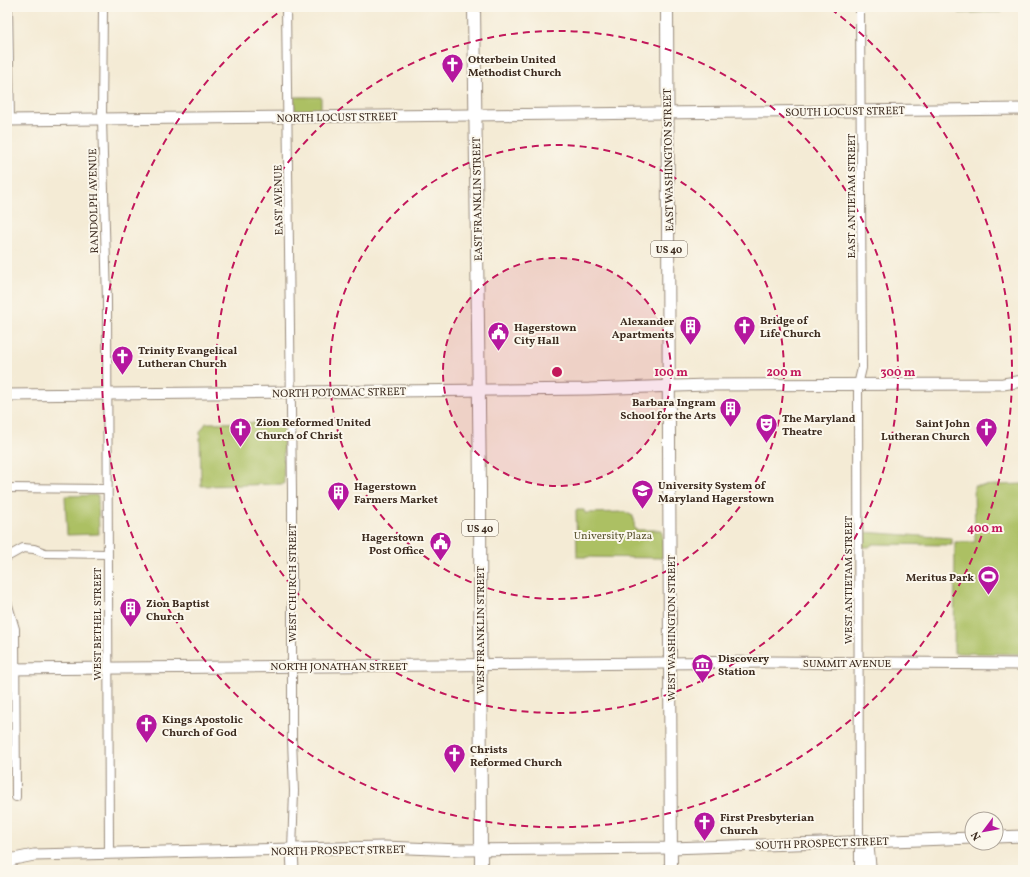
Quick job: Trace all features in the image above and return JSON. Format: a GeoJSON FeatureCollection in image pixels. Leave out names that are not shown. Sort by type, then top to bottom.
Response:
{"type":"FeatureCollection","features":[{"type":"Feature","properties":{"kind":"highway"},"geometry":{"type":"LineString","coordinates":[[866,842],[869,870]]}},
{"type":"Feature","properties":{"kind":"main road","name":"EAST FRANKLIN STREET"},"geometry":{"type":"LineString","coordinates":[[474,7],[479,390]]}},
{"type":"Feature","properties":{"kind":"main road","name":"EAST WASHINGTON STREET"},"geometry":{"type":"LineString","coordinates":[[667,7],[670,386]]}},
{"type":"Feature","properties":{"kind":"main road","name":"SOUTH LOCUST STREET"},"geometry":{"type":"LineString","coordinates":[[668,113],[1023,109]]}},
{"type":"Feature","properties":{"kind":"main road","name":"NORTH LOCUST STREET"},"geometry":{"type":"LineString","coordinates":[[9,120],[668,113]]}},
{"type":"Feature","properties":{"kind":"main road","name":"NORTH POTOMAC STREET"},"geometry":{"type":"LineString","coordinates":[[7,395],[479,390],[670,386],[1003,384],[1023,381]]}},
{"type":"Feature","properties":{"kind":"main road","name":"WEST WASHINGTON STREET"},"geometry":{"type":"LineString","coordinates":[[670,386],[671,870]]}},
{"type":"Feature","properties":{"kind":"main road","name":"WEST FRANKLIN STREET"},"geometry":{"type":"LineString","coordinates":[[479,390],[481,870]]}},
{"type":"Feature","properties":{"kind":"main road","name":"SUMMIT AVENUE"},"geometry":{"type":"LineString","coordinates":[[670,663],[1023,664]]}},
{"type":"Feature","properties":{"kind":"main road","name":"NORTH JONATHAN STREET"},"geometry":{"type":"LineString","coordinates":[[12,669],[670,663]]}},
{"type":"Feature","properties":{"kind":"main road"},"geometry":{"type":"LineString","coordinates":[[1004,837],[1023,836]]}},
{"type":"Feature","properties":{"kind":"main road","name":"SOUTH PROSPECT STREET"},"geometry":{"type":"LineString","coordinates":[[671,848],[964,838]]}},
{"type":"Feature","properties":{"kind":"main road","name":"NORTH PROSPECT STREET"},"geometry":{"type":"LineString","coordinates":[[7,863],[18,858],[34,855],[383,848],[481,850],[671,848]]}},
{"type":"Feature","properties":{"kind":"main road","name":"WEST CHURCH STREET"},"geometry":{"type":"LineString","coordinates":[[292,851],[293,870]]}},
{"type":"Feature","properties":{"kind":"street"},"geometry":{"type":"LineString","coordinates":[[8,7],[9,120]]}},
{"type":"Feature","properties":{"kind":"street","name":"RANDOLPH AVENUE"},"geometry":{"type":"LineString","coordinates":[[103,7],[102,119],[107,301],[107,394]]}},
{"type":"Feature","properties":{"kind":"street","name":"EAST AVENUE"},"geometry":{"type":"LineString","coordinates":[[286,7],[291,392]]}},
{"type":"Feature","properties":{"kind":"street","name":"EAST ANTIETAM STREET"},"geometry":{"type":"LineString","coordinates":[[858,385],[862,368],[862,111],[860,7]]}},
{"type":"Feature","properties":{"kind":"street","name":"WEST ANTIETAM STREET"},"geometry":{"type":"LineString","coordinates":[[858,385],[859,870]]}},
{"type":"Feature","properties":{"kind":"street","name":"WEST CHURCH STREET"},"geometry":{"type":"LineString","coordinates":[[291,392],[294,791],[292,851]]}},
{"type":"Feature","properties":{"kind":"street","name":"WEST BETHEL STREET"},"geometry":{"type":"LineString","coordinates":[[107,394],[106,489],[108,554],[108,854]]}},
{"type":"Feature","properties":{"kind":"street"},"geometry":{"type":"LineString","coordinates":[[7,488],[106,489]]}},
{"type":"Feature","properties":{"kind":"street"},"geometry":{"type":"LineString","coordinates":[[7,557],[23,548],[34,549],[45,553],[108,554]]}},
{"type":"Feature","properties":{"kind":"street"},"geometry":{"type":"LineString","coordinates":[[7,602],[16,629],[12,669],[16,797]]}},
{"type":"Feature","properties":{"kind":"green space"},"geometry":{"type":"Polygon","coordinates":[[[958,7],[1002,7],[1002,12],[959,13],[958,7]]]}},
{"type":"Feature","properties":{"kind":"green space"},"geometry":{"type":"Polygon","coordinates":[[[294,97],[321,97],[321,111],[295,112],[294,97]]]}},
{"type":"Feature","properties":{"kind":"green space"},"geometry":{"type":"Polygon","coordinates":[[[283,422],[284,484],[201,486],[200,432],[206,423],[283,422]]]}},
{"type":"Feature","properties":{"kind":"green space","name":"Meritus Park"},"geometry":{"type":"Polygon","coordinates":[[[1023,484],[1023,654],[954,653],[955,542],[975,542],[974,486],[1023,484]]]}},
{"type":"Feature","properties":{"kind":"green space"},"geometry":{"type":"Polygon","coordinates":[[[98,495],[99,534],[67,535],[65,496],[98,495]]]}},
{"type":"Feature","properties":{"kind":"green space","name":"University Plaza"},"geometry":{"type":"Polygon","coordinates":[[[576,510],[584,510],[585,513],[625,512],[633,516],[635,530],[662,530],[663,558],[577,557],[576,510]]]}},
{"type":"Feature","properties":{"kind":"green space"},"geometry":{"type":"Polygon","coordinates":[[[862,532],[952,538],[952,545],[873,544],[869,547],[862,547],[862,532]]]}},
{"type":"Feature","properties":{"kind":"place","name":"Otterbein United Methodist Church"},"geometry":{"type":"Point","coordinates":[452,84]}},
{"type":"Feature","properties":{"kind":"place","name":"Alexander Apartments"},"geometry":{"type":"Point","coordinates":[690,346]}},
{"type":"Feature","properties":{"kind":"place","name":"Bridge of Life Church"},"geometry":{"type":"Point","coordinates":[744,346]}},
{"type":"Feature","properties":{"kind":"place","name":"Hagerstown City Hall"},"geometry":{"type":"Point","coordinates":[498,352]}},
{"type":"Feature","properties":{"kind":"place","name":"Trinity Evangelical Lutheran Church"},"geometry":{"type":"Point","coordinates":[122,376]}},
{"type":"Feature","properties":{"kind":"place","name":"Barbara Ingram School for the Arts"},"geometry":{"type":"Point","coordinates":[731,428]}},
{"type":"Feature","properties":{"kind":"place","name":"The Maryland Theatre"},"geometry":{"type":"Point","coordinates":[766,444]}},
{"type":"Feature","properties":{"kind":"place","name":"Zion Reformed United Church of Christ"},"geometry":{"type":"Point","coordinates":[240,448]}},
{"type":"Feature","properties":{"kind":"place","name":"Saint John Lutheran Church"},"geometry":{"type":"Point","coordinates":[986,448]}},
{"type":"Feature","properties":{"kind":"place","name":"University System of Maryland Hagerstown"},"geometry":{"type":"Point","coordinates":[642,510]}},
{"type":"Feature","properties":{"kind":"place","name":"Hagerstown Farmers Market"},"geometry":{"type":"Point","coordinates":[339,512]}},
{"type":"Feature","properties":{"kind":"place","name":"Hagerstown Post Office"},"geometry":{"type":"Point","coordinates":[440,562]}},
{"type":"Feature","properties":{"kind":"place","name":"Meritus Park"},"geometry":{"type":"Point","coordinates":[989,596]}},
{"type":"Feature","properties":{"kind":"place","name":"Zion Baptist Church"},"geometry":{"type":"Point","coordinates":[130,628]}},
{"type":"Feature","properties":{"kind":"place","name":"Discovery Station"},"geometry":{"type":"Point","coordinates":[703,684]}},
{"type":"Feature","properties":{"kind":"place","name":"Kings Apostolic Church of God"},"geometry":{"type":"Point","coordinates":[146,744]}},
{"type":"Feature","properties":{"kind":"place","name":"Christs Reformed Church"},"geometry":{"type":"Point","coordinates":[455,774]}},
{"type":"Feature","properties":{"kind":"place","name":"First Presbyterian Church"},"geometry":{"type":"Point","coordinates":[704,842]}}]}
